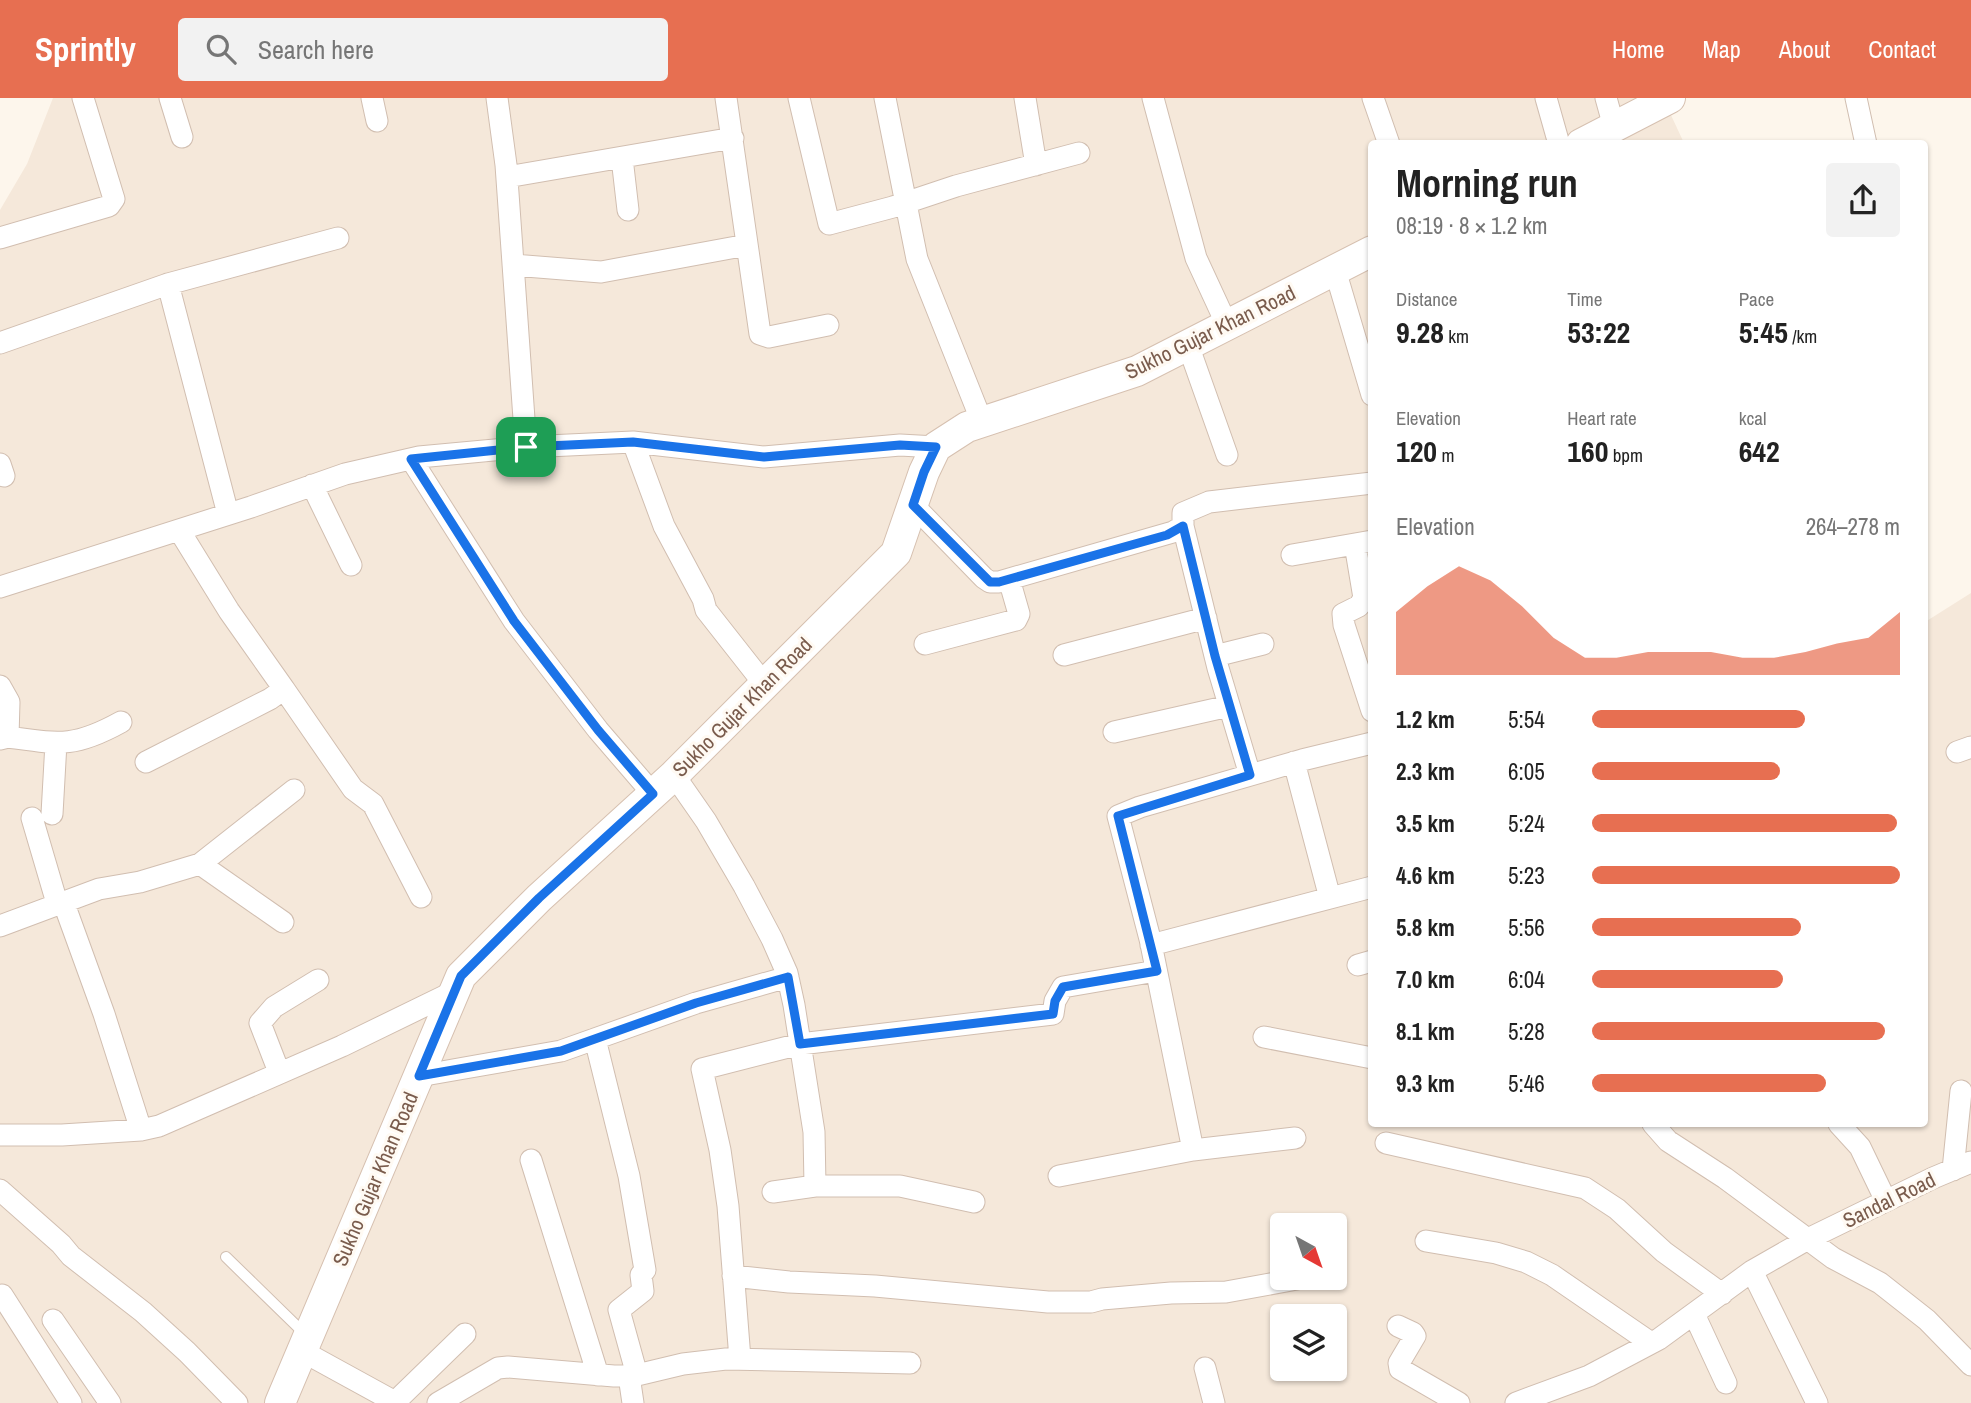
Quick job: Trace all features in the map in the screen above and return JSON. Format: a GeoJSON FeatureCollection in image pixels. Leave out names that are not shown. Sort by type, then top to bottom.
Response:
{"type":"FeatureCollection","features":[{"type":"Feature","properties":{"kind":"main road"},"geometry":{"type":"LineString","coordinates":[[1589,140],[1670,98]]}},
{"type":"Feature","properties":{"kind":"main road","name":"Sukho Gujar Khan Road"},"geometry":{"type":"LineString","coordinates":[[280,1403],[461,976],[539,898],[664,785],[896,553],[924,472],[936,447],[967,427],[1137,371],[1368,253]]}},
{"type":"Feature","properties":{"kind":"street"},"geometry":{"type":"LineString","coordinates":[[0,238],[112,204],[114,199],[83,98]]}},
{"type":"Feature","properties":{"kind":"street"},"geometry":{"type":"LineString","coordinates":[[170,98],[181,137]]}},
{"type":"Feature","properties":{"kind":"street"},"geometry":{"type":"LineString","coordinates":[[372,98],[377,121]]}},
{"type":"Feature","properties":{"kind":"street"},"geometry":{"type":"LineString","coordinates":[[497,98],[507,177],[526,447]]}},
{"type":"Feature","properties":{"kind":"street"},"geometry":{"type":"LineString","coordinates":[[726,98],[760,334],[769,337],[828,325]]}},
{"type":"Feature","properties":{"kind":"street"},"geometry":{"type":"LineString","coordinates":[[799,98],[830,224],[1079,153]]}},
{"type":"Feature","properties":{"kind":"street"},"geometry":{"type":"LineString","coordinates":[[885,98],[917,259],[982,422]]}},
{"type":"Feature","properties":{"kind":"street"},"geometry":{"type":"LineString","coordinates":[[1025,98],[1036,165]]}},
{"type":"Feature","properties":{"kind":"street"},"geometry":{"type":"LineString","coordinates":[[1153,98],[1196,258],[1227,325]]}},
{"type":"Feature","properties":{"kind":"street"},"geometry":{"type":"LineString","coordinates":[[1373,98],[1388,140]]}},
{"type":"Feature","properties":{"kind":"street"},"geometry":{"type":"LineString","coordinates":[[1546,98],[1558,140]]}},
{"type":"Feature","properties":{"kind":"street"},"geometry":{"type":"LineString","coordinates":[[1606,98],[1614,127]]}},
{"type":"Feature","properties":{"kind":"street"},"geometry":{"type":"LineString","coordinates":[[1856,98],[1865,140]]}},
{"type":"Feature","properties":{"kind":"street"},"geometry":{"type":"LineString","coordinates":[[507,177],[733,138]]}},
{"type":"Feature","properties":{"kind":"street"},"geometry":{"type":"LineString","coordinates":[[622,158],[628,210]]}},
{"type":"Feature","properties":{"kind":"street"},"geometry":{"type":"LineString","coordinates":[[0,343],[168,284],[338,237]]}},
{"type":"Feature","properties":{"kind":"street"},"geometry":{"type":"LineString","coordinates":[[513,265],[601,272],[747,245]]}},
{"type":"Feature","properties":{"kind":"street"},"geometry":{"type":"LineString","coordinates":[[1335,270],[1368,381]]}},
{"type":"Feature","properties":{"kind":"street"},"geometry":{"type":"LineString","coordinates":[[168,284],[228,514]]}},
{"type":"Feature","properties":{"kind":"street"},"geometry":{"type":"LineString","coordinates":[[1188,345],[1227,455]]}},
{"type":"Feature","properties":{"kind":"street"},"geometry":{"type":"LineString","coordinates":[[633,442],[664,526],[703,599],[706,610],[765,685]]}},
{"type":"Feature","properties":{"kind":"street"},"geometry":{"type":"LineString","coordinates":[[0,587],[345,474],[411,459],[526,447],[633,442],[764,457],[900,445],[936,447]]}},
{"type":"Feature","properties":{"kind":"street"},"geometry":{"type":"LineString","coordinates":[[411,459],[514,621],[598,730],[706,821],[744,886],[772,939],[788,977],[814,1132],[815,1186]]}},
{"type":"Feature","properties":{"kind":"street"},"geometry":{"type":"LineString","coordinates":[[1250,775],[1215,656],[1183,526],[1183,513],[1209,502],[1368,484]]}},
{"type":"Feature","properties":{"kind":"street"},"geometry":{"type":"LineString","coordinates":[[312,485],[351,565]]}},
{"type":"Feature","properties":{"kind":"street"},"geometry":{"type":"LineString","coordinates":[[913,505],[990,582],[999,582],[1167,535],[1183,526]]}},
{"type":"Feature","properties":{"kind":"street"},"geometry":{"type":"LineString","coordinates":[[179,530],[229,611],[353,789],[373,804],[421,897]]}},
{"type":"Feature","properties":{"kind":"street"},"geometry":{"type":"LineString","coordinates":[[1292,555],[1364,543],[1364,598],[1359,606],[1343,614],[1344,625],[1368,699]]}},
{"type":"Feature","properties":{"kind":"street"},"geometry":{"type":"LineString","coordinates":[[925,644],[1016,620],[1019,614],[1010,579]]}},
{"type":"Feature","properties":{"kind":"street"},"geometry":{"type":"LineString","coordinates":[[1064,654],[1206,618]]}},
{"type":"Feature","properties":{"kind":"street"},"geometry":{"type":"LineString","coordinates":[[1215,656],[1264,644]]}},
{"type":"Feature","properties":{"kind":"street"},"geometry":{"type":"LineString","coordinates":[[0,685],[9,702],[4,738],[69,744],[94,737],[121,722]]}},
{"type":"Feature","properties":{"kind":"street"},"geometry":{"type":"LineString","coordinates":[[146,762],[270,699],[284,689]]}},
{"type":"Feature","properties":{"kind":"street"},"geometry":{"type":"LineString","coordinates":[[1114,732],[1229,705]]}},
{"type":"Feature","properties":{"kind":"street"},"geometry":{"type":"LineString","coordinates":[[56,743],[42,816],[60,902],[104,1014],[141,1130]]}},
{"type":"Feature","properties":{"kind":"street"},"geometry":{"type":"LineString","coordinates":[[1193,1150],[1157,971],[1118,816],[1294,762],[1368,744]]}},
{"type":"Feature","properties":{"kind":"street"},"geometry":{"type":"LineString","coordinates":[[1294,762],[1330,898]]}},
{"type":"Feature","properties":{"kind":"street"},"geometry":{"type":"LineString","coordinates":[[0,926],[99,889],[200,864],[294,790]]}},
{"type":"Feature","properties":{"kind":"street"},"geometry":{"type":"LineString","coordinates":[[200,864],[283,922]]}},
{"type":"Feature","properties":{"kind":"street"},"geometry":{"type":"LineString","coordinates":[[1151,945],[1368,888]]}},
{"type":"Feature","properties":{"kind":"street"},"geometry":{"type":"LineString","coordinates":[[740,1359],[728,1206],[720,1150],[702,1069],[800,1044],[1053,1014],[1055,1001],[1063,987],[1157,971]]}},
{"type":"Feature","properties":{"kind":"street"},"geometry":{"type":"LineString","coordinates":[[419,1076],[534,1057],[596,1040],[696,1003],[788,977]]}},
{"type":"Feature","properties":{"kind":"street"},"geometry":{"type":"LineString","coordinates":[[279,1072],[260,1023],[274,1007],[318,980]]}},
{"type":"Feature","properties":{"kind":"street"},"geometry":{"type":"LineString","coordinates":[[0,1135],[62,1135],[141,1130],[183,1116],[342,1046],[455,991]]}},
{"type":"Feature","properties":{"kind":"street"},"geometry":{"type":"LineString","coordinates":[[1264,1037],[1368,1057]]}},
{"type":"Feature","properties":{"kind":"street"},"geometry":{"type":"LineString","coordinates":[[596,1040],[629,1176],[645,1270],[641,1275],[643,1291],[619,1310],[633,1375],[633,1403]]}},
{"type":"Feature","properties":{"kind":"street"},"geometry":{"type":"LineString","coordinates":[[1961,1091],[1962,1166]]}},
{"type":"Feature","properties":{"kind":"street"},"geometry":{"type":"LineString","coordinates":[[1656,1127],[1668,1141],[1725,1178],[1833,1258],[1881,1283],[1927,1320],[1971,1365]]}},
{"type":"Feature","properties":{"kind":"street"},"geometry":{"type":"LineString","coordinates":[[1842,1127],[1860,1147],[1886,1202]]}},
{"type":"Feature","properties":{"kind":"street"},"geometry":{"type":"LineString","coordinates":[[1059,1176],[1193,1150],[1295,1138]]}},
{"type":"Feature","properties":{"kind":"street"},"geometry":{"type":"LineString","coordinates":[[1385,1143],[1586,1188],[1617,1209],[1664,1252],[1722,1294]]}},
{"type":"Feature","properties":{"kind":"street"},"geometry":{"type":"LineString","coordinates":[[531,1160],[597,1375]]}},
{"type":"Feature","properties":{"kind":"street","name":"Sandal Road"},"geometry":{"type":"LineString","coordinates":[[1516,1403],[1589,1376],[1651,1343],[1752,1271],[1808,1239],[1962,1166]]}},
{"type":"Feature","properties":{"kind":"street"},"geometry":{"type":"LineString","coordinates":[[773,1192],[815,1186],[901,1186],[974,1202]]}},
{"type":"Feature","properties":{"kind":"street"},"geometry":{"type":"LineString","coordinates":[[0,1191],[71,1256],[143,1312],[237,1403]]}},
{"type":"Feature","properties":{"kind":"street"},"geometry":{"type":"LineString","coordinates":[[1426,1241],[1496,1253],[1526,1262],[1552,1275],[1651,1343]]}},
{"type":"Feature","properties":{"kind":"street"},"geometry":{"type":"LineString","coordinates":[[1752,1271],[1817,1403]]}},
{"type":"Feature","properties":{"kind":"street"},"geometry":{"type":"LineString","coordinates":[[733,1276],[1048,1302],[1091,1302],[1157,1294],[1226,1292],[1270,1284]]}},
{"type":"Feature","properties":{"kind":"street"},"geometry":{"type":"LineString","coordinates":[[2,1295],[71,1403]]}},
{"type":"Feature","properties":{"kind":"street"},"geometry":{"type":"LineString","coordinates":[[1694,1314],[1726,1383]]}},
{"type":"Feature","properties":{"kind":"street"},"geometry":{"type":"LineString","coordinates":[[53,1320],[110,1403]]}},
{"type":"Feature","properties":{"kind":"street"},"geometry":{"type":"LineString","coordinates":[[1398,1326],[1415,1336],[1399,1363],[1400,1369],[1459,1403]]}},
{"type":"Feature","properties":{"kind":"street"},"geometry":{"type":"LineString","coordinates":[[305,1344],[395,1402],[465,1334]]}},
{"type":"Feature","properties":{"kind":"street"},"geometry":{"type":"LineString","coordinates":[[438,1403],[498,1368],[633,1375],[683,1364],[740,1359],[910,1363]]}},
{"type":"Feature","properties":{"kind":"street"},"geometry":{"type":"LineString","coordinates":[[1205,1368],[1214,1403]]}},
{"type":"Feature","properties":{"kind":"lane"},"geometry":{"type":"LineString","coordinates":[[226,1257],[305,1344]]}},
{"type":"Feature","properties":{"kind":"shaded area"},"geometry":{"type":"Polygon","coordinates":[[[53,98],[1663,98],[1683,140],[1368,140],[1368,1127],[1928,1127],[1928,620],[1971,593],[1971,1403],[0,1403],[0,210],[27,164],[53,98]]]}},
{"type":"Feature","properties":{"kind":"route"},"geometry":{"type":"LineString","coordinates":[[633,442],[764,457],[900,445],[936,447],[913,505],[977,572],[990,582],[999,582],[1167,535],[1183,526],[1215,656],[1250,775],[1118,816],[1157,971],[1063,987],[1055,1001],[1053,1014],[800,1044],[788,977],[696,1003],[561,1051],[419,1076],[461,976],[539,898],[653,794],[598,730],[514,621],[411,459],[526,447],[633,442]]}}]}
